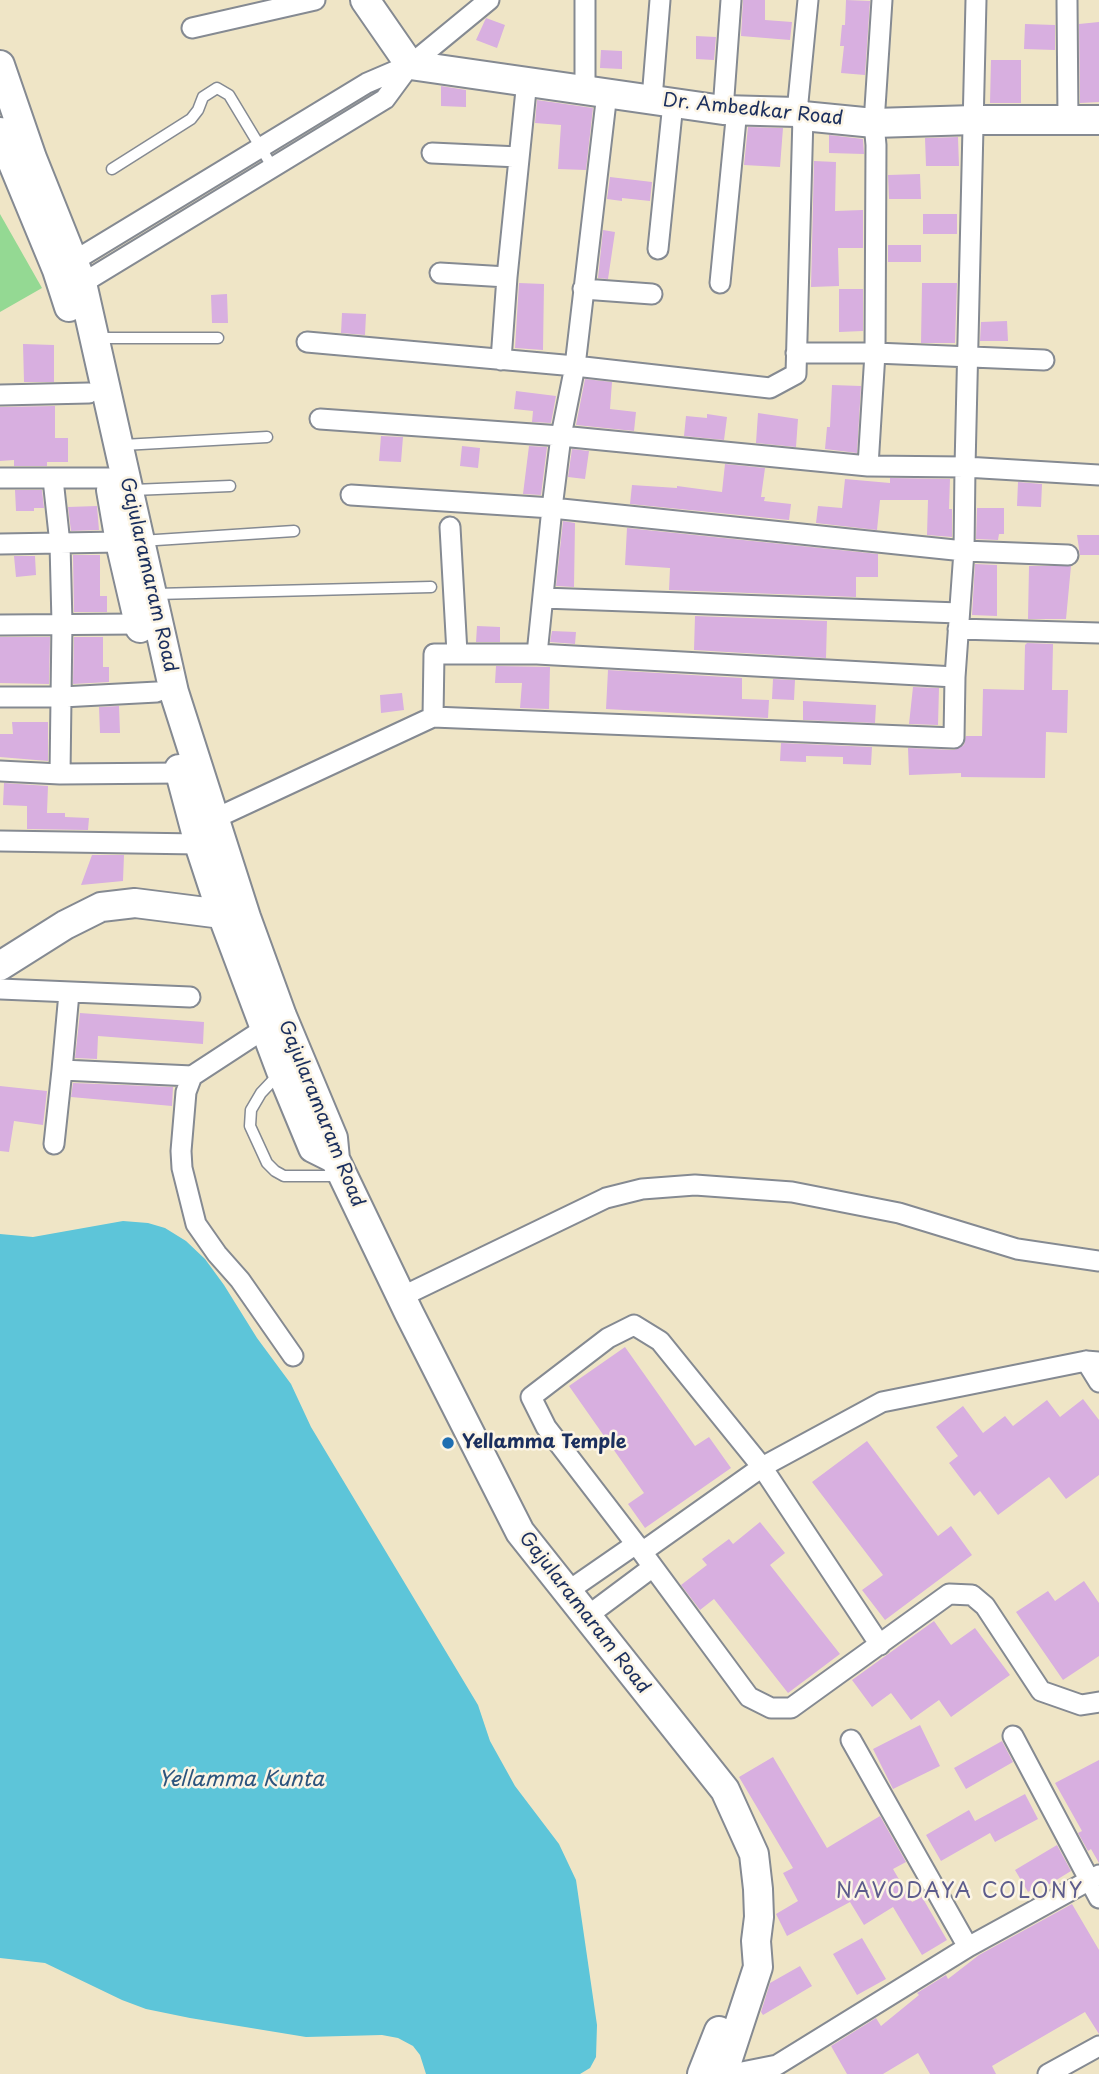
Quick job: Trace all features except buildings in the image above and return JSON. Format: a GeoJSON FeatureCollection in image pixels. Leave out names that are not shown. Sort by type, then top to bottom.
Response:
{"type":"FeatureCollection","features":[{"type":"Feature","properties":{"kind":"main road"},"geometry":{"type":"LineString","coordinates":[[365,0],[410,65]]}},
{"type":"Feature","properties":{"kind":"main road"},"geometry":{"type":"LineString","coordinates":[[0,65],[70,277],[89,393],[119,484]]}},
{"type":"Feature","properties":{"kind":"main road","name":"Dr. Ambedkar Road"},"geometry":{"type":"LineString","coordinates":[[410,65],[663,101],[874,123],[1099,120]]}},
{"type":"Feature","properties":{"kind":"main road","name":"Gajularamaram Road"},"geometry":{"type":"LineString","coordinates":[[0,132],[70,277],[95,338],[118,445],[119,484],[130,541],[152,594],[174,692],[214,819],[282,1016],[333,1138],[339,1168],[449,1394],[520,1532],[725,1790],[754,1854],[759,1917],[756,1941],[758,1967],[723,2074]]}},
{"type":"Feature","properties":{"kind":"main road"},"geometry":{"type":"LineString","coordinates":[[130,541],[139,624],[199,844],[222,914],[264,1029],[313,1148],[339,1168]]}},
{"type":"Feature","properties":{"kind":"main road"},"geometry":{"type":"LineString","coordinates":[[0,966],[65,925],[101,907],[135,903],[222,914]]}},
{"type":"Feature","properties":{"kind":"main road","name":"Gajularamaram Road"},"geometry":{"type":"LineString","coordinates":[[702,2074],[756,1941]]}},
{"type":"Feature","properties":{"kind":"street"},"geometry":{"type":"LineString","coordinates":[[192,28],[315,0]]}},
{"type":"Feature","properties":{"kind":"street"},"geometry":{"type":"LineString","coordinates":[[70,277],[273,168],[385,99],[410,65],[489,0]]}},
{"type":"Feature","properties":{"kind":"street"},"geometry":{"type":"LineString","coordinates":[[537,654],[561,436],[575,366],[583,289],[596,92],[585,0]]}},
{"type":"Feature","properties":{"kind":"street"},"geometry":{"type":"LineString","coordinates":[[658,249],[663,101],[660,0]]}},
{"type":"Feature","properties":{"kind":"street"},"geometry":{"type":"LineString","coordinates":[[720,283],[730,109],[731,0]]}},
{"type":"Feature","properties":{"kind":"street"},"geometry":{"type":"LineString","coordinates":[[307,342],[575,366],[770,388],[796,374],[800,114],[808,0]]}},
{"type":"Feature","properties":{"kind":"street"},"geometry":{"type":"LineString","coordinates":[[868,466],[875,353],[874,123],[881,0]]}},
{"type":"Feature","properties":{"kind":"street"},"geometry":{"type":"LineString","coordinates":[[214,819],[433,717],[954,738],[955,677],[964,551],[976,0]]}},
{"type":"Feature","properties":{"kind":"street"},"geometry":{"type":"LineString","coordinates":[[1067,0],[1068,120]]}},
{"type":"Feature","properties":{"kind":"street"},"geometry":{"type":"LineString","coordinates":[[70,277],[261,148],[367,83],[410,65]]}},
{"type":"Feature","properties":{"kind":"street"},"geometry":{"type":"LineString","coordinates":[[501,360],[527,80]]}},
{"type":"Feature","properties":{"kind":"street"},"geometry":{"type":"LineString","coordinates":[[432,153],[519,157]]}},
{"type":"Feature","properties":{"kind":"street"},"geometry":{"type":"LineString","coordinates":[[440,273],[507,277]]}},
{"type":"Feature","properties":{"kind":"street"},"geometry":{"type":"LineString","coordinates":[[583,289],[652,294]]}},
{"type":"Feature","properties":{"kind":"street"},"geometry":{"type":"LineString","coordinates":[[796,353],[875,353],[1044,360]]}},
{"type":"Feature","properties":{"kind":"street"},"geometry":{"type":"LineString","coordinates":[[0,395],[89,393]]}},
{"type":"Feature","properties":{"kind":"street"},"geometry":{"type":"LineString","coordinates":[[320,419],[561,436],[868,466],[965,467],[1099,475]]}},
{"type":"Feature","properties":{"kind":"street"},"geometry":{"type":"LineString","coordinates":[[0,478],[119,484]]}},
{"type":"Feature","properties":{"kind":"street"},"geometry":{"type":"LineString","coordinates":[[53,479],[60,544],[62,623],[60,774]]}},
{"type":"Feature","properties":{"kind":"street"},"geometry":{"type":"LineString","coordinates":[[351,495],[552,508],[964,551],[1068,555]]}},
{"type":"Feature","properties":{"kind":"street"},"geometry":{"type":"LineString","coordinates":[[450,527],[457,653]]}},
{"type":"Feature","properties":{"kind":"street"},"geometry":{"type":"LineString","coordinates":[[0,544],[130,541]]}},
{"type":"Feature","properties":{"kind":"street"},"geometry":{"type":"LineString","coordinates":[[543,598],[959,621],[1099,633]]}},
{"type":"Feature","properties":{"kind":"street"},"geometry":{"type":"LineString","coordinates":[[0,625],[139,624]]}},
{"type":"Feature","properties":{"kind":"street"},"geometry":{"type":"LineString","coordinates":[[433,717],[434,654],[537,654],[955,677]]}},
{"type":"Feature","properties":{"kind":"street"},"geometry":{"type":"LineString","coordinates":[[0,697],[157,692]]}},
{"type":"Feature","properties":{"kind":"street"},"geometry":{"type":"LineString","coordinates":[[0,771],[60,774],[180,773]]}},
{"type":"Feature","properties":{"kind":"street"},"geometry":{"type":"LineString","coordinates":[[0,841],[199,844]]}},
{"type":"Feature","properties":{"kind":"street"},"geometry":{"type":"LineString","coordinates":[[0,989],[190,997]]}},
{"type":"Feature","properties":{"kind":"street"},"geometry":{"type":"LineString","coordinates":[[54,1144],[69,993]]}},
{"type":"Feature","properties":{"kind":"street"},"geometry":{"type":"LineString","coordinates":[[62,1070],[192,1076],[264,1029]]}},
{"type":"Feature","properties":{"kind":"street"},"geometry":{"type":"LineString","coordinates":[[192,1076],[186,1092],[181,1151],[184,1182],[196,1224],[240,1280],[293,1356]]}},
{"type":"Feature","properties":{"kind":"street"},"geometry":{"type":"LineString","coordinates":[[405,1305],[606,1198],[642,1189],[695,1185],[792,1192],[899,1213],[1017,1249],[1099,1261]]}},
{"type":"Feature","properties":{"kind":"street"},"geometry":{"type":"LineString","coordinates":[[880,1646],[762,1467],[660,1340],[634,1325],[608,1338],[531,1396],[546,1427],[749,1697],[771,1708],[791,1708],[880,1646],[949,1594],[972,1595],[985,1606],[1041,1691],[1081,1705],[1099,1702]]}},
{"type":"Feature","properties":{"kind":"street"},"geometry":{"type":"LineString","coordinates":[[568,1591],[644,1554],[762,1467],[882,1402],[1093,1361],[1099,1382]]}},
{"type":"Feature","properties":{"kind":"street"},"geometry":{"type":"LineString","coordinates":[[586,1617],[644,1554]]}},
{"type":"Feature","properties":{"kind":"street"},"geometry":{"type":"LineString","coordinates":[[1013,1737],[1095,1877],[1099,1898]]}},
{"type":"Feature","properties":{"kind":"street"},"geometry":{"type":"LineString","coordinates":[[851,1740],[968,1947]]}},
{"type":"Feature","properties":{"kind":"street"},"geometry":{"type":"LineString","coordinates":[[732,2074],[777,2065],[968,1947],[1095,1877]]}},
{"type":"Feature","properties":{"kind":"street"},"geometry":{"type":"LineString","coordinates":[[1055,2072],[1099,2046]]}},
{"type":"Feature","properties":{"kind":"lane"},"geometry":{"type":"LineString","coordinates":[[112,169],[191,119],[203,97],[217,88],[229,95],[273,168]]}},
{"type":"Feature","properties":{"kind":"lane"},"geometry":{"type":"LineString","coordinates":[[95,338],[218,338]]}},
{"type":"Feature","properties":{"kind":"lane"},"geometry":{"type":"LineString","coordinates":[[118,445],[267,438]]}},
{"type":"Feature","properties":{"kind":"lane"},"geometry":{"type":"LineString","coordinates":[[119,484],[230,486]]}},
{"type":"Feature","properties":{"kind":"lane"},"geometry":{"type":"LineString","coordinates":[[130,541],[294,531]]}},
{"type":"Feature","properties":{"kind":"lane"},"geometry":{"type":"LineString","coordinates":[[152,594],[431,587]]}},
{"type":"Feature","properties":{"kind":"lane"},"geometry":{"type":"LineString","coordinates":[[281,1071],[261,1093],[251,1110],[250,1126],[267,1163],[285,1176],[339,1168]]}},
{"type":"Feature","properties":{"kind":"green space"},"geometry":{"type":"Polygon","coordinates":[[[0,214],[42,288],[0,312],[0,214]]]}},
{"type":"Feature","properties":{"kind":"water","name":"Yellamma Kunta"},"geometry":{"type":"Polygon","coordinates":[[[123,1221],[148,1223],[165,1228],[186,1241],[205,1259],[224,1285],[257,1338],[291,1384],[311,1427],[478,1705],[490,1741],[515,1786],[559,1844],[576,1880],[597,2025],[596,2057],[590,2068],[580,2074],[426,2074],[420,2055],[413,2046],[398,2038],[382,2035],[306,2037],[190,2018],[146,2009],[122,2000],[45,1963],[0,1958],[0,1234],[33,1237],[123,1221]]]}},
{"type":"Feature","properties":{"kind":"place","name":"Yellamma Temple"},"geometry":{"type":"Point","coordinates":[448,1443]}},
{"type":"Feature","properties":{"kind":"district","name":"NAVODAYA COLONY"},"geometry":{"type":"Point","coordinates":[960,1892]}}]}
